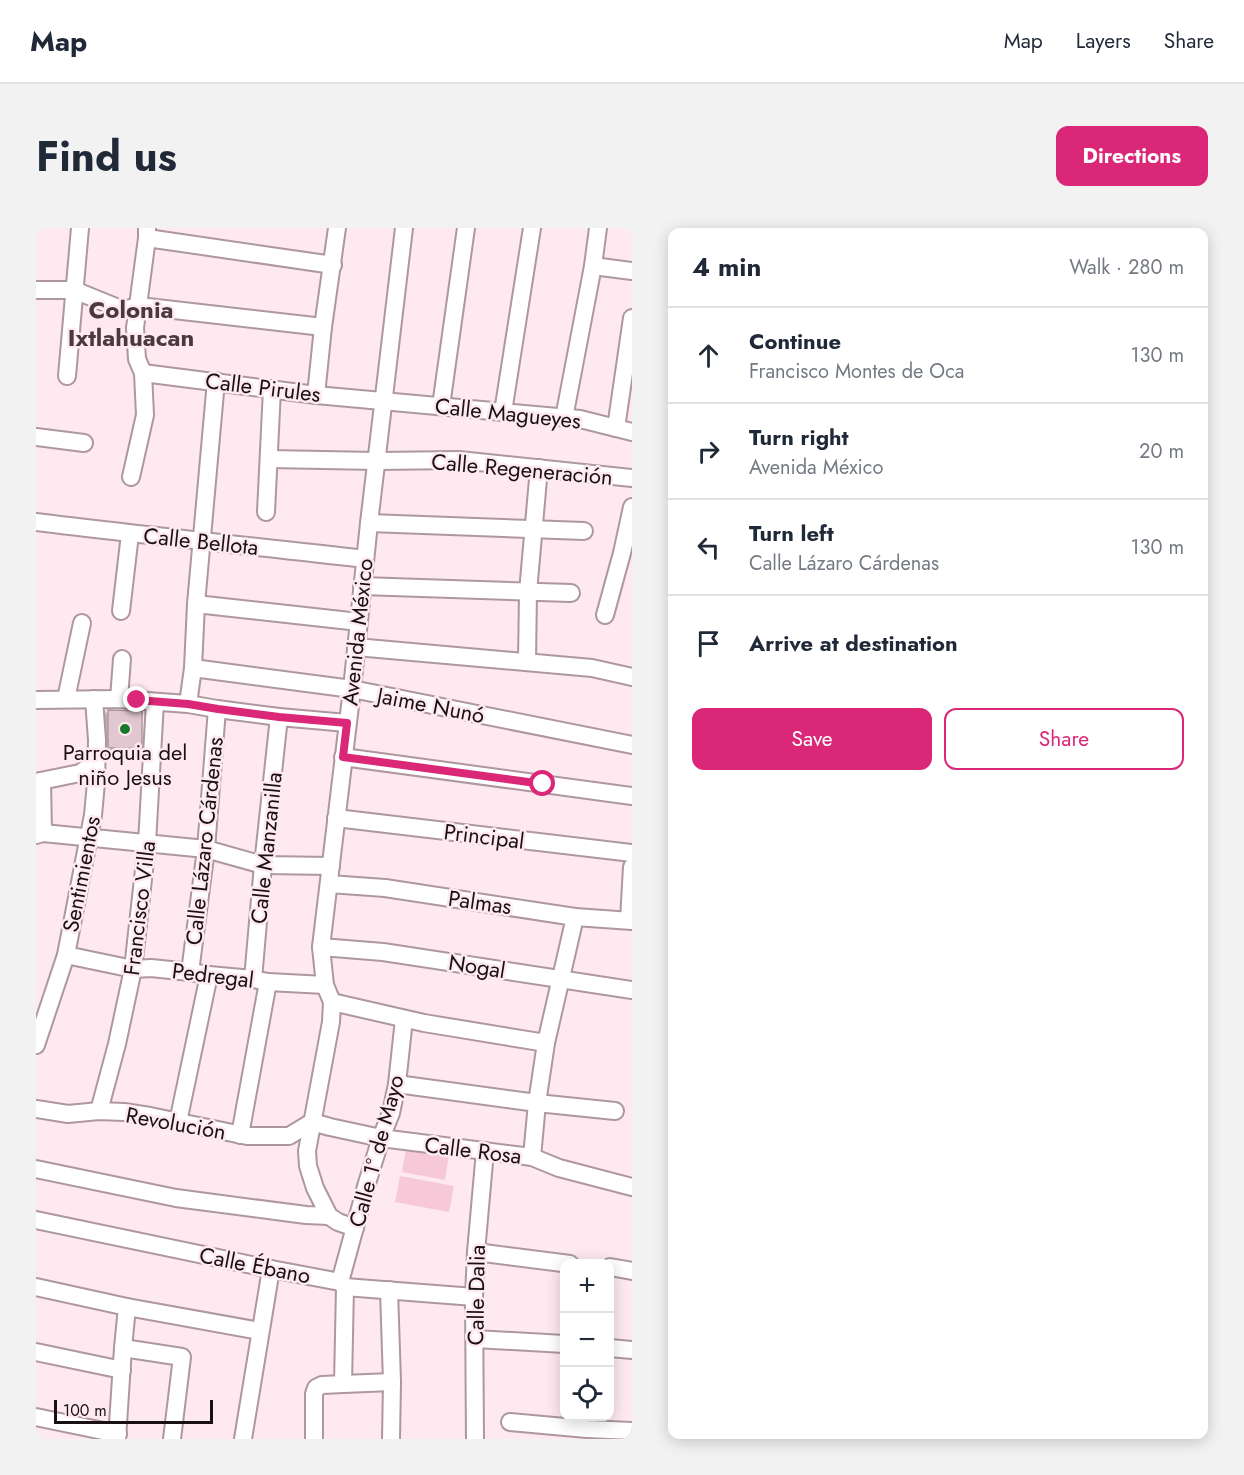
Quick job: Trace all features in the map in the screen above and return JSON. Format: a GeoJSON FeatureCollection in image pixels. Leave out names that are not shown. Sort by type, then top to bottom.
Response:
{"type":"FeatureCollection","features":[{"type":"Feature","properties":{"kind":"street"},"geometry":{"type":"LineString","coordinates":[[67,376],[80,228]]}},
{"type":"Feature","properties":{"kind":"street"},"geometry":{"type":"LineString","coordinates":[[316,395],[337,228]]}},
{"type":"Feature","properties":{"kind":"street","name":"Avenida México"},"geometry":{"type":"LineString","coordinates":[[329,1216],[315,1188],[308,1166],[307,1151],[331,1022],[332,1002],[325,986],[321,947],[404,228]]}},
{"type":"Feature","properties":{"kind":"street"},"geometry":{"type":"LineString","coordinates":[[441,406],[466,228]]}},
{"type":"Feature","properties":{"kind":"street"},"geometry":{"type":"LineString","coordinates":[[503,412],[532,228]]}},
{"type":"Feature","properties":{"kind":"street"},"geometry":{"type":"LineString","coordinates":[[564,418],[598,228]]}},
{"type":"Feature","properties":{"kind":"street"},"geometry":{"type":"LineString","coordinates":[[131,477],[145,415],[143,373],[137,359],[135,328],[147,233],[333,265]]}},
{"type":"Feature","properties":{"kind":"street"},"geometry":{"type":"LineString","coordinates":[[593,266],[632,271]]}},
{"type":"Feature","properties":{"kind":"street"},"geometry":{"type":"LineString","coordinates":[[36,290],[74,290],[123,310],[139,306],[323,327]]}},
{"type":"Feature","properties":{"kind":"street"},"geometry":{"type":"LineString","coordinates":[[624,430],[632,318]]}},
{"type":"Feature","properties":{"kind":"street","name":"Calle Pirules"},"geometry":{"type":"LineString","coordinates":[[143,373],[316,395],[384,400]]}},
{"type":"Feature","properties":{"kind":"street"},"geometry":{"type":"LineString","coordinates":[[188,704],[193,668],[196,604],[216,381]]}},
{"type":"Feature","properties":{"kind":"street"},"geometry":{"type":"LineString","coordinates":[[266,512],[272,389]]}},
{"type":"Feature","properties":{"kind":"street","name":"Calle Magueyes"},"geometry":{"type":"LineString","coordinates":[[384,400],[580,419],[624,430]]}},
{"type":"Feature","properties":{"kind":"street"},"geometry":{"type":"LineString","coordinates":[[36,437],[84,443]]}},
{"type":"Feature","properties":{"kind":"street","name":"Calle Regeneración"},"geometry":{"type":"LineString","coordinates":[[269,459],[459,460],[632,477]]}},
{"type":"Feature","properties":{"kind":"street"},"geometry":{"type":"LineString","coordinates":[[527,661],[528,592],[538,468]]}},
{"type":"Feature","properties":{"kind":"street"},"geometry":{"type":"LineString","coordinates":[[605,615],[627,555],[632,507]]}},
{"type":"Feature","properties":{"kind":"street","name":"Calle Bellota"},"geometry":{"type":"LineString","coordinates":[[36,522],[365,559]]}},
{"type":"Feature","properties":{"kind":"street"},"geometry":{"type":"LineString","coordinates":[[369,523],[584,531]]}},
{"type":"Feature","properties":{"kind":"street"},"geometry":{"type":"LineString","coordinates":[[121,611],[130,534]]}},
{"type":"Feature","properties":{"kind":"street"},"geometry":{"type":"LineString","coordinates":[[362,586],[571,593]]}},
{"type":"Feature","properties":{"kind":"street"},"geometry":{"type":"LineString","coordinates":[[196,604],[359,622]]}},
{"type":"Feature","properties":{"kind":"street"},"geometry":{"type":"LineString","coordinates":[[66,699],[82,623]]}},
{"type":"Feature","properties":{"kind":"street"},"geometry":{"type":"LineString","coordinates":[[356,647],[592,668],[632,677]]}},
{"type":"Feature","properties":{"kind":"street"},"geometry":{"type":"LineString","coordinates":[[119,699],[122,659]]}},
{"type":"Feature","properties":{"kind":"street","name":"Jaime Nunó"},"geometry":{"type":"LineString","coordinates":[[193,668],[352,688],[632,745]]}},
{"type":"Feature","properties":{"kind":"street","name":"Sentimientos"},"geometry":{"type":"LineString","coordinates":[[36,1045],[66,955],[93,815],[97,740],[94,699]]}},
{"type":"Feature","properties":{"kind":"street","name":"Calle Lázaro Cárdenas"},"geometry":{"type":"LineString","coordinates":[[36,700],[119,699],[188,704],[279,717],[347,723]]}},
{"type":"Feature","properties":{"kind":"street","name":"Francisco Villa"},"geometry":{"type":"LineString","coordinates":[[99,1111],[117,1044],[133,969],[147,843],[154,702]]}},
{"type":"Feature","properties":{"kind":"street","name":"Calle Lázaro Cárdenas"},"geometry":{"type":"LineString","coordinates":[[190,972],[206,849],[218,709]]}},
{"type":"Feature","properties":{"kind":"street","name":"Calle Manzanilla"},"geometry":{"type":"LineString","coordinates":[[240,1135],[261,980],[263,865],[279,717]]}},
{"type":"Feature","properties":{"kind":"street"},"geometry":{"type":"LineString","coordinates":[[343,757],[632,796]]}},
{"type":"Feature","properties":{"kind":"street"},"geometry":{"type":"LineString","coordinates":[[96,762],[80,773],[39,782],[40,834],[206,849],[263,865],[331,866]]}},
{"type":"Feature","properties":{"kind":"street","name":"Principal"},"geometry":{"type":"LineString","coordinates":[[336,818],[632,853]]}},
{"type":"Feature","properties":{"kind":"street"},"geometry":{"type":"LineString","coordinates":[[630,921],[632,867]]}},
{"type":"Feature","properties":{"kind":"street","name":"Palmas"},"geometry":{"type":"LineString","coordinates":[[329,884],[384,888],[575,916],[630,921]]}},
{"type":"Feature","properties":{"kind":"street"},"geometry":{"type":"LineString","coordinates":[[532,1157],[546,1043],[575,916]]}},
{"type":"Feature","properties":{"kind":"street","name":"Nogal"},"geometry":{"type":"LineString","coordinates":[[321,947],[383,952],[632,990]]}},
{"type":"Feature","properties":{"kind":"street","name":"Pedregal"},"geometry":{"type":"LineString","coordinates":[[66,955],[133,969],[151,968],[325,986]]}},
{"type":"Feature","properties":{"kind":"street"},"geometry":{"type":"LineString","coordinates":[[178,1122],[209,975]]}},
{"type":"Feature","properties":{"kind":"street"},"geometry":{"type":"LineString","coordinates":[[332,1002],[424,1023],[546,1043]]}},
{"type":"Feature","properties":{"kind":"street","name":"Calle 1º de Mayo"},"geometry":{"type":"LineString","coordinates":[[343,1384],[343,1284],[355,1228],[381,1138],[391,1113],[397,1084],[404,1018]]}},
{"type":"Feature","properties":{"kind":"street"},"geometry":{"type":"LineString","coordinates":[[397,1084],[615,1111]]}},
{"type":"Feature","properties":{"kind":"street","name":"Revolución"},"geometry":{"type":"LineString","coordinates":[[36,1109],[68,1114],[99,1111],[124,1112],[240,1135],[289,1136],[312,1122]]}},
{"type":"Feature","properties":{"kind":"street","name":"Calle Rosa"},"geometry":{"type":"LineString","coordinates":[[312,1122],[381,1138],[532,1157],[559,1168],[632,1187]]}},
{"type":"Feature","properties":{"kind":"street","name":"Calle Dalia"},"geometry":{"type":"LineString","coordinates":[[475,1439],[474,1297],[485,1151]]}},
{"type":"Feature","properties":{"kind":"street"},"geometry":{"type":"LineString","coordinates":[[36,1169],[176,1198],[329,1216],[355,1228]]}},
{"type":"Feature","properties":{"kind":"street","name":"Calle Ébano"},"geometry":{"type":"LineString","coordinates":[[36,1220],[343,1284],[474,1297]]}},
{"type":"Feature","properties":{"kind":"street"},"geometry":{"type":"LineString","coordinates":[[476,1252],[560,1262]]}},
{"type":"Feature","properties":{"kind":"street"},"geometry":{"type":"LineString","coordinates":[[614,1268],[632,1271]]}},
{"type":"Feature","properties":{"kind":"street"},"geometry":{"type":"LineString","coordinates":[[243,1439],[271,1269]]}},
{"type":"Feature","properties":{"kind":"street"},"geometry":{"type":"LineString","coordinates":[[36,1287],[128,1307],[260,1331]]}},
{"type":"Feature","properties":{"kind":"street"},"geometry":{"type":"LineString","coordinates":[[389,1290],[392,1439]]}},
{"type":"Feature","properties":{"kind":"street"},"geometry":{"type":"LineString","coordinates":[[36,1416],[118,1436],[123,1348],[128,1307]]}},
{"type":"Feature","properties":{"kind":"street"},"geometry":{"type":"LineString","coordinates":[[475,1339],[560,1344]]}},
{"type":"Feature","properties":{"kind":"street"},"geometry":{"type":"LineString","coordinates":[[123,1348],[182,1357],[172,1439]]}},
{"type":"Feature","properties":{"kind":"street"},"geometry":{"type":"LineString","coordinates":[[614,1348],[632,1350]]}},
{"type":"Feature","properties":{"kind":"street"},"geometry":{"type":"LineString","coordinates":[[36,1352],[122,1370]]}},
{"type":"Feature","properties":{"kind":"street"},"geometry":{"type":"LineString","coordinates":[[314,1439],[316,1388],[322,1385],[392,1382]]}},
{"type":"Feature","properties":{"kind":"street"},"geometry":{"type":"LineString","coordinates":[[520,1428],[587,1434],[632,1431]]}},
{"type":"Feature","properties":{"kind":"shaded area"},"geometry":{"type":"Polygon","coordinates":[[[406,1148],[449,1155],[445,1180],[402,1172],[406,1148]]]}},
{"type":"Feature","properties":{"kind":"shaded area"},"geometry":{"type":"Polygon","coordinates":[[[400,1176],[454,1186],[449,1212],[395,1202],[400,1176]]]}},
{"type":"Feature","properties":{"kind":"building","name":"Parroquia del niño Jesus"},"geometry":{"type":"Polygon","coordinates":[[[108,710],[142,711],[142,748],[108,748],[108,710]]]}},
{"type":"Feature","properties":{"kind":"place","name":"Parroquia del niño Jesus"},"geometry":{"type":"Point","coordinates":[125,729]}},
{"type":"Feature","properties":{"kind":"district","name":"Colonia Ixtlahuacan"},"geometry":{"type":"Point","coordinates":[131,324]}},
{"type":"Feature","properties":{"kind":"route"},"geometry":{"type":"LineString","coordinates":[[137,700],[347,723],[343,757],[543,784]]}}]}
